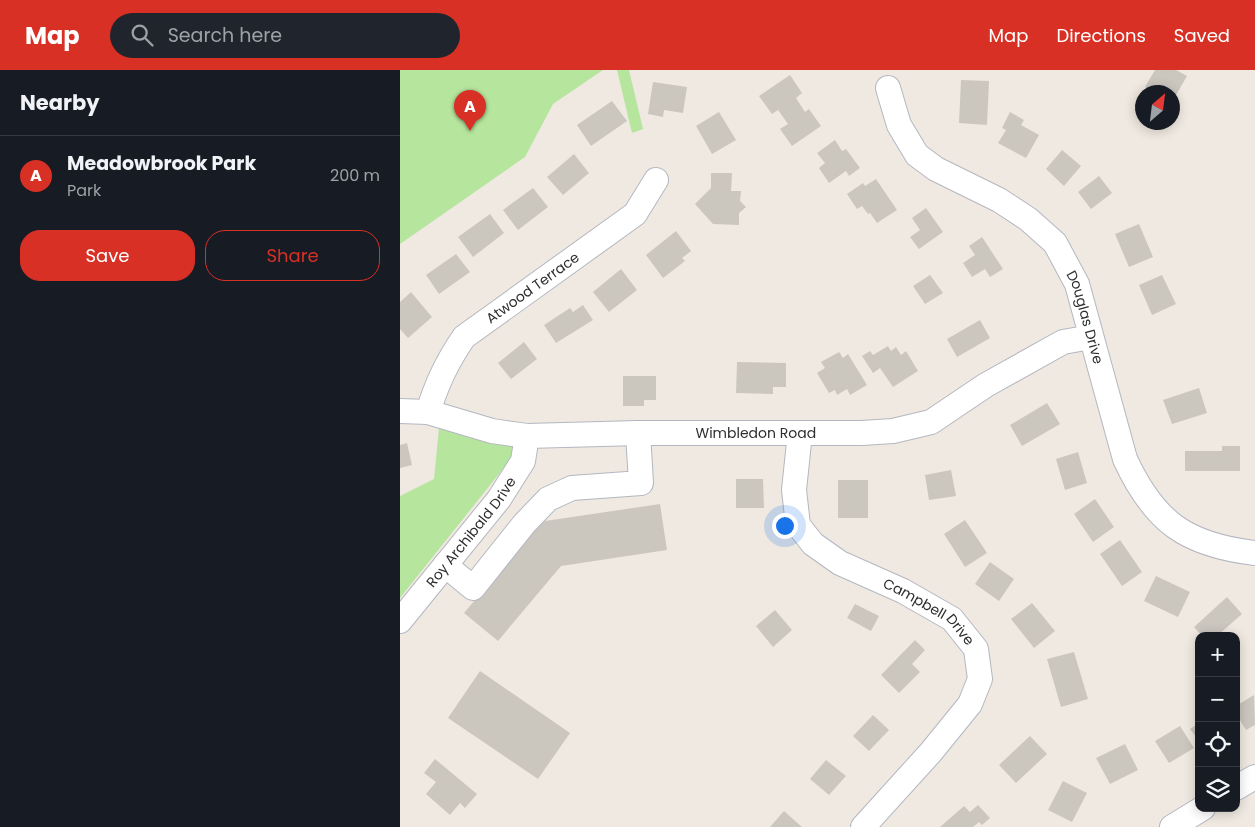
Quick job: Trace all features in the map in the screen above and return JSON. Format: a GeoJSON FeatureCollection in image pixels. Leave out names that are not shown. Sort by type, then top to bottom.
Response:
{"type":"FeatureCollection","features":[{"type":"Feature","properties":{"kind":"street","name":"Douglas Drive"},"geometry":{"type":"LineString","coordinates":[[888,88],[900,125],[917,155],[936,169],[999,200],[1028,219],[1056,243],[1077,284],[1125,459],[1136,484],[1152,506],[1173,526],[1197,540],[1233,551],[1255,553]]}},
{"type":"Feature","properties":{"kind":"street","name":"Atwood Terrace"},"geometry":{"type":"LineString","coordinates":[[428,412],[438,381],[449,358],[464,337],[635,214],[656,180]]}},
{"type":"Feature","properties":{"kind":"street","name":"Wimbledon Road"},"geometry":{"type":"LineString","coordinates":[[400,411],[428,412],[492,431],[527,436],[638,433],[862,434],[893,431],[930,422],[986,385],[1063,342],[1091,337]]}},
{"type":"Feature","properties":{"kind":"street"},"geometry":{"type":"LineString","coordinates":[[445,565],[473,588],[524,524],[548,499],[572,488],[641,483],[638,433]]}},
{"type":"Feature","properties":{"kind":"street","name":"Campbell Drive"},"geometry":{"type":"LineString","coordinates":[[800,433],[794,490],[798,525],[813,544],[840,563],[902,591],[952,619],[976,648],[980,678],[970,704],[931,752],[863,827]]}},
{"type":"Feature","properties":{"kind":"street","name":"Roy Archibald Drive"},"geometry":{"type":"LineString","coordinates":[[400,621],[499,499],[523,461],[527,436]]}},
{"type":"Feature","properties":{"kind":"street"},"geometry":{"type":"LineString","coordinates":[[1240,786],[1255,777]]}},
{"type":"Feature","properties":{"kind":"street"},"geometry":{"type":"LineString","coordinates":[[1172,827],[1196,812]]}},
{"type":"Feature","properties":{"kind":"green space"},"geometry":{"type":"Polygon","coordinates":[[[400,70],[603,70],[553,104],[525,157],[400,244],[400,70]]]}},
{"type":"Feature","properties":{"kind":"green space"},"geometry":{"type":"Polygon","coordinates":[[[617,70],[629,70],[643,129],[632,133],[617,70]]]}},
{"type":"Feature","properties":{"kind":"green space"},"geometry":{"type":"Polygon","coordinates":[[[439,428],[522,445],[400,598],[400,496],[434,479],[439,428]]]}},
{"type":"Feature","properties":{"kind":"building"},"geometry":{"type":"Polygon","coordinates":[[[1155,70],[1176,70],[1187,76],[1180,88],[1180,85],[1146,85],[1155,70]]]}},
{"type":"Feature","properties":{"kind":"building"},"geometry":{"type":"Polygon","coordinates":[[[790,75],[802,93],[796,98],[805,112],[809,109],[821,126],[792,146],[780,129],[788,124],[778,110],[772,114],[759,96],[790,75]]]}},
{"type":"Feature","properties":{"kind":"building"},"geometry":{"type":"Polygon","coordinates":[[[961,80],[989,81],[987,125],[959,123],[961,80]]]}},
{"type":"Feature","properties":{"kind":"building"},"geometry":{"type":"Polygon","coordinates":[[[653,82],[687,87],[683,113],[664,110],[663,117],[648,114],[653,82]]]}},
{"type":"Feature","properties":{"kind":"building"},"geometry":{"type":"Polygon","coordinates":[[[612,101],[627,121],[591,146],[577,125],[612,101]]]}},
{"type":"Feature","properties":{"kind":"building"},"geometry":{"type":"Polygon","coordinates":[[[719,112],[736,140],[712,154],[696,126],[719,112]]]}},
{"type":"Feature","properties":{"kind":"building"},"geometry":{"type":"Polygon","coordinates":[[[1010,112],[1024,120],[1021,125],[1039,135],[1026,158],[998,143],[1006,130],[1002,128],[1010,112]]]}},
{"type":"Feature","properties":{"kind":"building"},"geometry":{"type":"Polygon","coordinates":[[[835,140],[842,151],[846,149],[860,168],[849,176],[846,171],[829,183],[819,168],[825,163],[817,153],[835,140]]]}},
{"type":"Feature","properties":{"kind":"building"},"geometry":{"type":"Polygon","coordinates":[[[1062,150],[1081,166],[1064,186],[1046,169],[1062,150]]]}},
{"type":"Feature","properties":{"kind":"building"},"geometry":{"type":"Polygon","coordinates":[[[574,154],[589,173],[563,195],[547,177],[574,154]]]}},
{"type":"Feature","properties":{"kind":"building"},"geometry":{"type":"Polygon","coordinates":[[[711,173],[732,173],[731,191],[741,191],[740,201],[746,207],[739,213],[739,225],[713,224],[695,204],[711,188],[711,173]]]}},
{"type":"Feature","properties":{"kind":"building"},"geometry":{"type":"Polygon","coordinates":[[[1099,176],[1112,193],[1091,209],[1078,192],[1099,176]]]}},
{"type":"Feature","properties":{"kind":"building"},"geometry":{"type":"Polygon","coordinates":[[[876,179],[897,210],[877,223],[862,206],[857,209],[847,194],[863,183],[865,186],[876,179]]]}},
{"type":"Feature","properties":{"kind":"building"},"geometry":{"type":"Polygon","coordinates":[[[533,188],[548,207],[518,230],[503,210],[533,188]]]}},
{"type":"Feature","properties":{"kind":"building"},"geometry":{"type":"Polygon","coordinates":[[[926,208],[943,232],[919,249],[910,237],[920,230],[912,218],[926,208]]]}},
{"type":"Feature","properties":{"kind":"building"},"geometry":{"type":"Polygon","coordinates":[[[490,214],[504,233],[473,257],[458,237],[490,214]]]}},
{"type":"Feature","properties":{"kind":"building"},"geometry":{"type":"Polygon","coordinates":[[[1139,224],[1153,257],[1129,267],[1115,234],[1139,224]]]}},
{"type":"Feature","properties":{"kind":"building"},"geometry":{"type":"Polygon","coordinates":[[[676,231],[691,251],[682,258],[685,261],[663,278],[646,255],[676,231]]]}},
{"type":"Feature","properties":{"kind":"building"},"geometry":{"type":"Polygon","coordinates":[[[982,237],[1003,269],[990,277],[985,269],[972,277],[963,263],[975,255],[969,246],[982,237]]]}},
{"type":"Feature","properties":{"kind":"building"},"geometry":{"type":"Polygon","coordinates":[[[456,254],[470,272],[439,294],[426,275],[456,254]]]}},
{"type":"Feature","properties":{"kind":"building"},"geometry":{"type":"Polygon","coordinates":[[[621,269],[637,290],[609,312],[593,292],[621,269]]]}},
{"type":"Feature","properties":{"kind":"building"},"geometry":{"type":"Polygon","coordinates":[[[930,275],[943,293],[925,304],[913,286],[930,275]]]}},
{"type":"Feature","properties":{"kind":"building"},"geometry":{"type":"Polygon","coordinates":[[[1162,275],[1176,304],[1152,315],[1139,285],[1162,275]]]}},
{"type":"Feature","properties":{"kind":"building"},"geometry":{"type":"Polygon","coordinates":[[[411,292],[432,317],[408,338],[400,329],[400,302],[411,292]]]}},
{"type":"Feature","properties":{"kind":"building"},"geometry":{"type":"Polygon","coordinates":[[[583,305],[593,320],[556,343],[544,325],[570,308],[573,312],[583,305]]]}},
{"type":"Feature","properties":{"kind":"building"},"geometry":{"type":"Polygon","coordinates":[[[980,320],[990,338],[957,357],[947,339],[980,320]]]}},
{"type":"Feature","properties":{"kind":"building"},"geometry":{"type":"Polygon","coordinates":[[[524,342],[537,359],[511,379],[498,363],[524,342]]]}},
{"type":"Feature","properties":{"kind":"building"},"geometry":{"type":"Polygon","coordinates":[[[888,346],[891,351],[896,347],[901,355],[906,351],[918,371],[893,387],[880,368],[873,373],[862,356],[870,351],[873,355],[888,346]]]}},
{"type":"Feature","properties":{"kind":"building"},"geometry":{"type":"Polygon","coordinates":[[[839,352],[843,358],[848,354],[867,385],[850,395],[847,389],[837,395],[835,390],[829,393],[817,373],[825,368],[821,362],[839,352]]]}},
{"type":"Feature","properties":{"kind":"building"},"geometry":{"type":"Polygon","coordinates":[[[737,362],[786,363],[786,387],[773,387],[773,394],[736,393],[737,362]]]}},
{"type":"Feature","properties":{"kind":"building"},"geometry":{"type":"Polygon","coordinates":[[[623,376],[656,376],[656,400],[644,400],[644,406],[623,406],[623,376]]]}},
{"type":"Feature","properties":{"kind":"building"},"geometry":{"type":"Polygon","coordinates":[[[1199,388],[1207,413],[1172,424],[1163,400],[1199,388]]]}},
{"type":"Feature","properties":{"kind":"building"},"geometry":{"type":"Polygon","coordinates":[[[1047,403],[1060,424],[1022,446],[1010,425],[1047,403]]]}},
{"type":"Feature","properties":{"kind":"building"},"geometry":{"type":"Polygon","coordinates":[[[407,443],[412,465],[400,468],[400,445],[407,443]]]}},
{"type":"Feature","properties":{"kind":"building"},"geometry":{"type":"Polygon","coordinates":[[[1222,446],[1240,446],[1240,471],[1185,471],[1185,451],[1222,451],[1222,446]]]}},
{"type":"Feature","properties":{"kind":"building"},"geometry":{"type":"Polygon","coordinates":[[[1078,452],[1087,483],[1065,490],[1056,459],[1078,452]]]}},
{"type":"Feature","properties":{"kind":"building"},"geometry":{"type":"Polygon","coordinates":[[[951,470],[956,496],[929,500],[925,475],[951,470]]]}},
{"type":"Feature","properties":{"kind":"building"},"geometry":{"type":"Polygon","coordinates":[[[736,479],[763,479],[764,508],[736,508],[736,479]]]}},
{"type":"Feature","properties":{"kind":"building"},"geometry":{"type":"Polygon","coordinates":[[[838,480],[868,480],[868,518],[838,518],[838,480]]]}},
{"type":"Feature","properties":{"kind":"building"},"geometry":{"type":"Polygon","coordinates":[[[1095,499],[1114,527],[1093,542],[1074,514],[1095,499]]]}},
{"type":"Feature","properties":{"kind":"building"},"geometry":{"type":"Polygon","coordinates":[[[660,504],[667,550],[561,566],[498,641],[464,613],[528,537],[545,521],[660,504]]]}},
{"type":"Feature","properties":{"kind":"building"},"geometry":{"type":"Polygon","coordinates":[[[965,520],[987,553],[965,567],[944,534],[965,520]]]}},
{"type":"Feature","properties":{"kind":"building"},"geometry":{"type":"Polygon","coordinates":[[[1120,540],[1142,572],[1122,586],[1100,554],[1120,540]]]}},
{"type":"Feature","properties":{"kind":"building"},"geometry":{"type":"Polygon","coordinates":[[[990,562],[1014,579],[999,601],[975,584],[990,562]]]}},
{"type":"Feature","properties":{"kind":"building"},"geometry":{"type":"Polygon","coordinates":[[[1156,576],[1190,592],[1178,617],[1144,601],[1156,576]]]}},
{"type":"Feature","properties":{"kind":"building"},"geometry":{"type":"Polygon","coordinates":[[[1227,597],[1242,614],[1222,632],[1198,632],[1194,627],[1227,597]]]}},
{"type":"Feature","properties":{"kind":"building"},"geometry":{"type":"Polygon","coordinates":[[[1032,603],[1055,631],[1034,648],[1011,619],[1032,603]]]}},
{"type":"Feature","properties":{"kind":"building"},"geometry":{"type":"Polygon","coordinates":[[[855,604],[879,616],[871,631],[847,618],[855,604]]]}},
{"type":"Feature","properties":{"kind":"building"},"geometry":{"type":"Polygon","coordinates":[[[775,610],[792,630],[773,647],[756,626],[775,610]]]}},
{"type":"Feature","properties":{"kind":"building"},"geometry":{"type":"Polygon","coordinates":[[[915,640],[925,650],[912,664],[920,672],[899,693],[881,675],[915,640]]]}},
{"type":"Feature","properties":{"kind":"building"},"geometry":{"type":"Polygon","coordinates":[[[1074,652],[1088,699],[1061,707],[1047,659],[1074,652]]]}},
{"type":"Feature","properties":{"kind":"building"},"geometry":{"type":"Polygon","coordinates":[[[480,671],[570,733],[538,779],[448,718],[480,671]]]}},
{"type":"Feature","properties":{"kind":"building"},"geometry":{"type":"Polygon","coordinates":[[[1254,695],[1255,725],[1246,730],[1240,720],[1240,704],[1254,695]]]}},
{"type":"Feature","properties":{"kind":"building"},"geometry":{"type":"Polygon","coordinates":[[[873,715],[889,730],[869,751],[853,736],[873,715]]]}},
{"type":"Feature","properties":{"kind":"building"},"geometry":{"type":"Polygon","coordinates":[[[1180,726],[1194,748],[1169,763],[1155,741],[1180,726]]]}},
{"type":"Feature","properties":{"kind":"building"},"geometry":{"type":"Polygon","coordinates":[[[1195,726],[1195,736],[1190,729],[1195,726]]]}},
{"type":"Feature","properties":{"kind":"building"},"geometry":{"type":"Polygon","coordinates":[[[1030,736],[1047,754],[1016,783],[999,765],[1030,736]]]}},
{"type":"Feature","properties":{"kind":"building"},"geometry":{"type":"Polygon","coordinates":[[[1125,744],[1138,770],[1110,784],[1096,758],[1125,744]]]}},
{"type":"Feature","properties":{"kind":"building"},"geometry":{"type":"Polygon","coordinates":[[[435,759],[477,794],[465,808],[460,803],[450,815],[426,794],[436,782],[424,773],[435,759]]]}},
{"type":"Feature","properties":{"kind":"building"},"geometry":{"type":"Polygon","coordinates":[[[826,760],[846,776],[829,795],[810,779],[826,760]]]}},
{"type":"Feature","properties":{"kind":"building"},"geometry":{"type":"Polygon","coordinates":[[[1063,781],[1087,793],[1072,822],[1048,810],[1063,781]]]}},
{"type":"Feature","properties":{"kind":"building"},"geometry":{"type":"Polygon","coordinates":[[[978,805],[990,818],[982,825],[979,822],[973,827],[940,827],[964,806],[970,812],[978,805]]]}},
{"type":"Feature","properties":{"kind":"building"},"geometry":{"type":"Polygon","coordinates":[[[784,811],[802,827],[770,827],[784,811]]]}},
{"type":"Feature","properties":{"kind":"place","name":"Meadowbrook Park"},"geometry":{"type":"Point","coordinates":[470,131]}}]}
